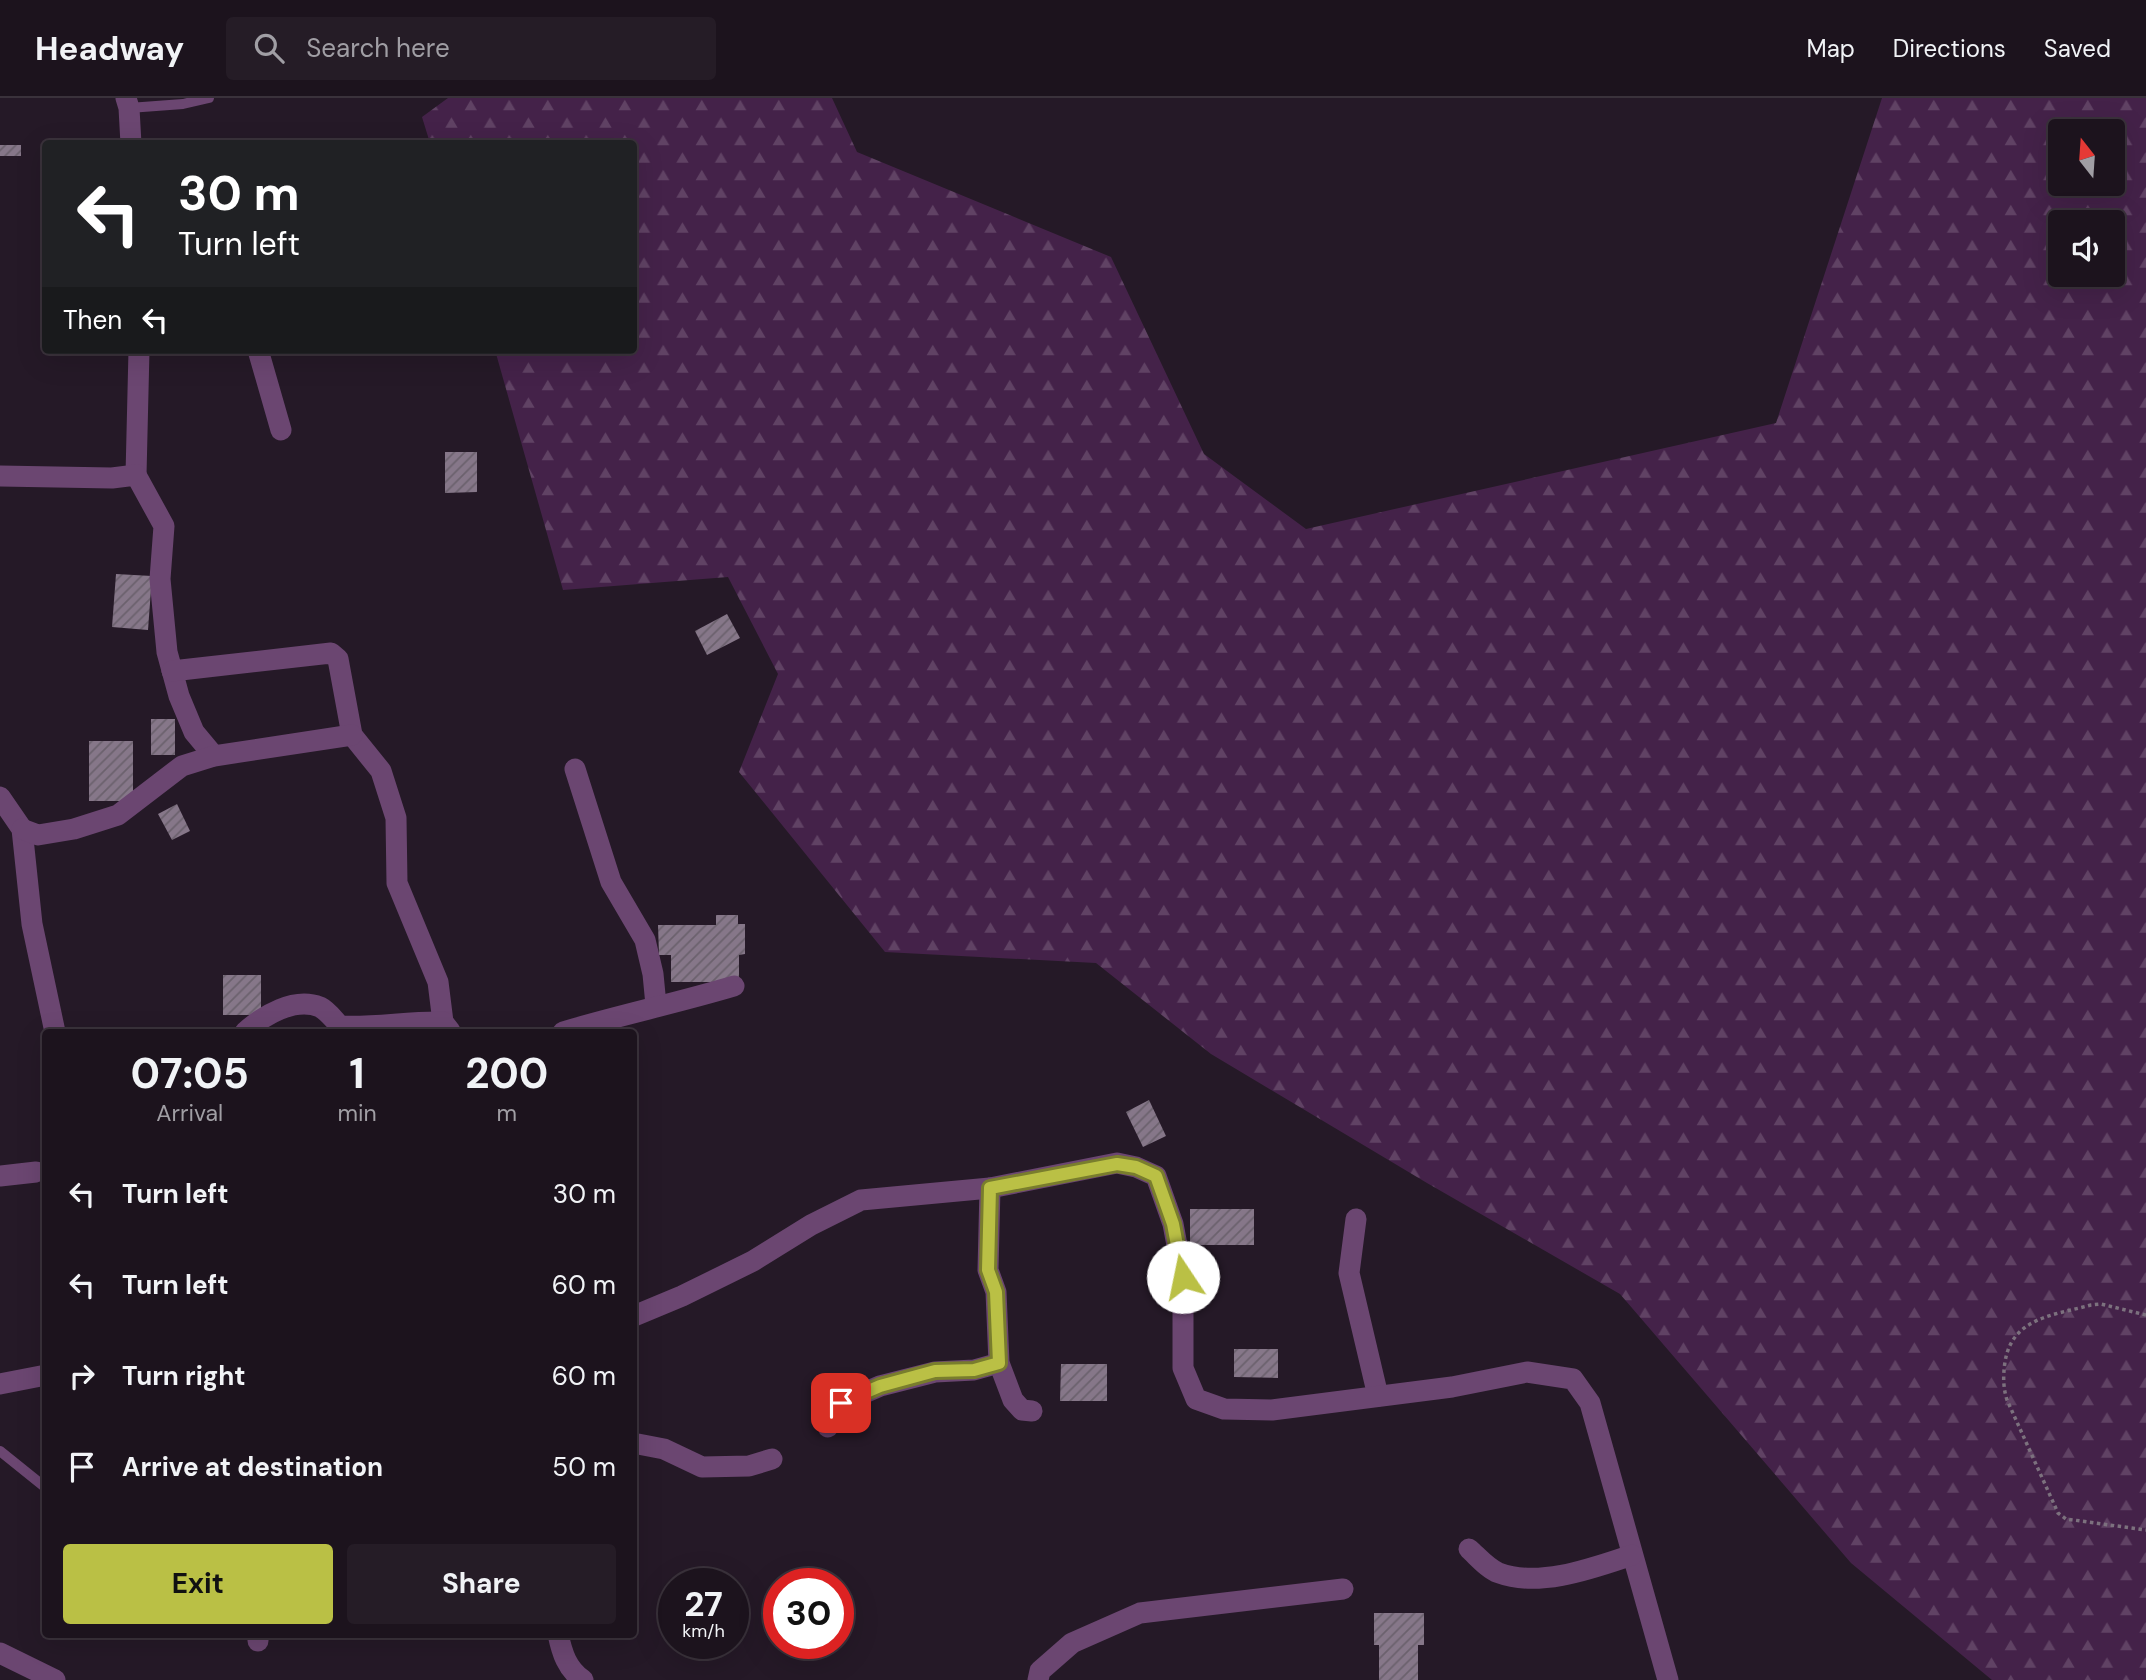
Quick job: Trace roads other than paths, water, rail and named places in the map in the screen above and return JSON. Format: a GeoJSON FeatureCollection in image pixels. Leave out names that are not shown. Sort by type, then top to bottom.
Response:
{"type":"FeatureCollection","features":[{"type":"Feature","properties":{"kind":"street"},"geometry":{"type":"LineString","coordinates":[[127,103],[131,140]]}},
{"type":"Feature","properties":{"kind":"street"},"geometry":{"type":"LineString","coordinates":[[139,354],[136,475],[163,526],[160,579],[167,652],[179,696],[194,732],[214,756]]}},
{"type":"Feature","properties":{"kind":"street"},"geometry":{"type":"LineString","coordinates":[[259,354],[281,430]]}},
{"type":"Feature","properties":{"kind":"street"},"geometry":{"type":"LineString","coordinates":[[0,476],[113,478],[136,475]]}},
{"type":"Feature","properties":{"kind":"street"},"geometry":{"type":"LineString","coordinates":[[172,671],[331,653],[338,659],[352,735],[381,771],[396,818],[397,883],[439,982],[447,1027],[412,1021],[338,1029],[323,1008],[304,1003],[280,1009],[257,1021],[248,1029]]}},
{"type":"Feature","properties":{"kind":"street"},"geometry":{"type":"LineString","coordinates":[[22,829],[38,835],[74,830],[118,815],[182,766],[214,756],[352,735]]}},
{"type":"Feature","properties":{"kind":"street"},"geometry":{"type":"LineString","coordinates":[[575,769],[611,882],[645,940],[653,974],[656,1005]]}},
{"type":"Feature","properties":{"kind":"street"},"geometry":{"type":"LineString","coordinates":[[0,797],[22,829],[32,924],[54,1029]]}},
{"type":"Feature","properties":{"kind":"street"},"geometry":{"type":"LineString","coordinates":[[573,1029],[734,986]]}},
{"type":"Feature","properties":{"kind":"street"},"geometry":{"type":"LineString","coordinates":[[637,1316],[753,1261],[811,1225],[861,1200],[990,1188],[1117,1164],[1136,1167],[1156,1176],[1173,1224],[1183,1277],[1184,1368],[1196,1399],[1224,1409],[1272,1410],[1452,1387],[1527,1372],[1573,1379],[1590,1403],[1668,1680]]}},
{"type":"Feature","properties":{"kind":"street"},"geometry":{"type":"LineString","coordinates":[[0,1176],[36,1172]]}},
{"type":"Feature","properties":{"kind":"street"},"geometry":{"type":"LineString","coordinates":[[990,1188],[988,1270],[996,1292],[999,1363],[1013,1400],[1022,1410],[1032,1411]]}},
{"type":"Feature","properties":{"kind":"street"},"geometry":{"type":"LineString","coordinates":[[1356,1219],[1349,1273],[1378,1396]]}},
{"type":"Feature","properties":{"kind":"street"},"geometry":{"type":"LineString","coordinates":[[828,1427],[841,1403],[880,1386],[935,1371],[974,1370],[999,1363]]}},
{"type":"Feature","properties":{"kind":"street"},"geometry":{"type":"LineString","coordinates":[[0,1384],[42,1377]]}},
{"type":"Feature","properties":{"kind":"street"},"geometry":{"type":"LineString","coordinates":[[637,1443],[664,1449],[702,1467],[748,1466],[772,1460]]}},
{"type":"Feature","properties":{"kind":"street"},"geometry":{"type":"LineString","coordinates":[[1469,1549],[1496,1572],[1525,1579],[1588,1570],[1632,1555]]}},
{"type":"Feature","properties":{"kind":"street"},"geometry":{"type":"LineString","coordinates":[[1038,1680],[1040,1671],[1072,1643],[1140,1613],[1343,1589]]}},
{"type":"Feature","properties":{"kind":"street"},"geometry":{"type":"LineString","coordinates":[[559,1638],[573,1673],[583,1680]]}},
{"type":"Feature","properties":{"kind":"street"},"geometry":{"type":"LineString","coordinates":[[0,1653],[55,1680]]}},
{"type":"Feature","properties":{"kind":"lane"},"geometry":{"type":"LineString","coordinates":[[127,103],[183,104],[209,98]]}},
{"type":"Feature","properties":{"kind":"lane"},"geometry":{"type":"LineString","coordinates":[[0,1451],[42,1485]]}}]}
